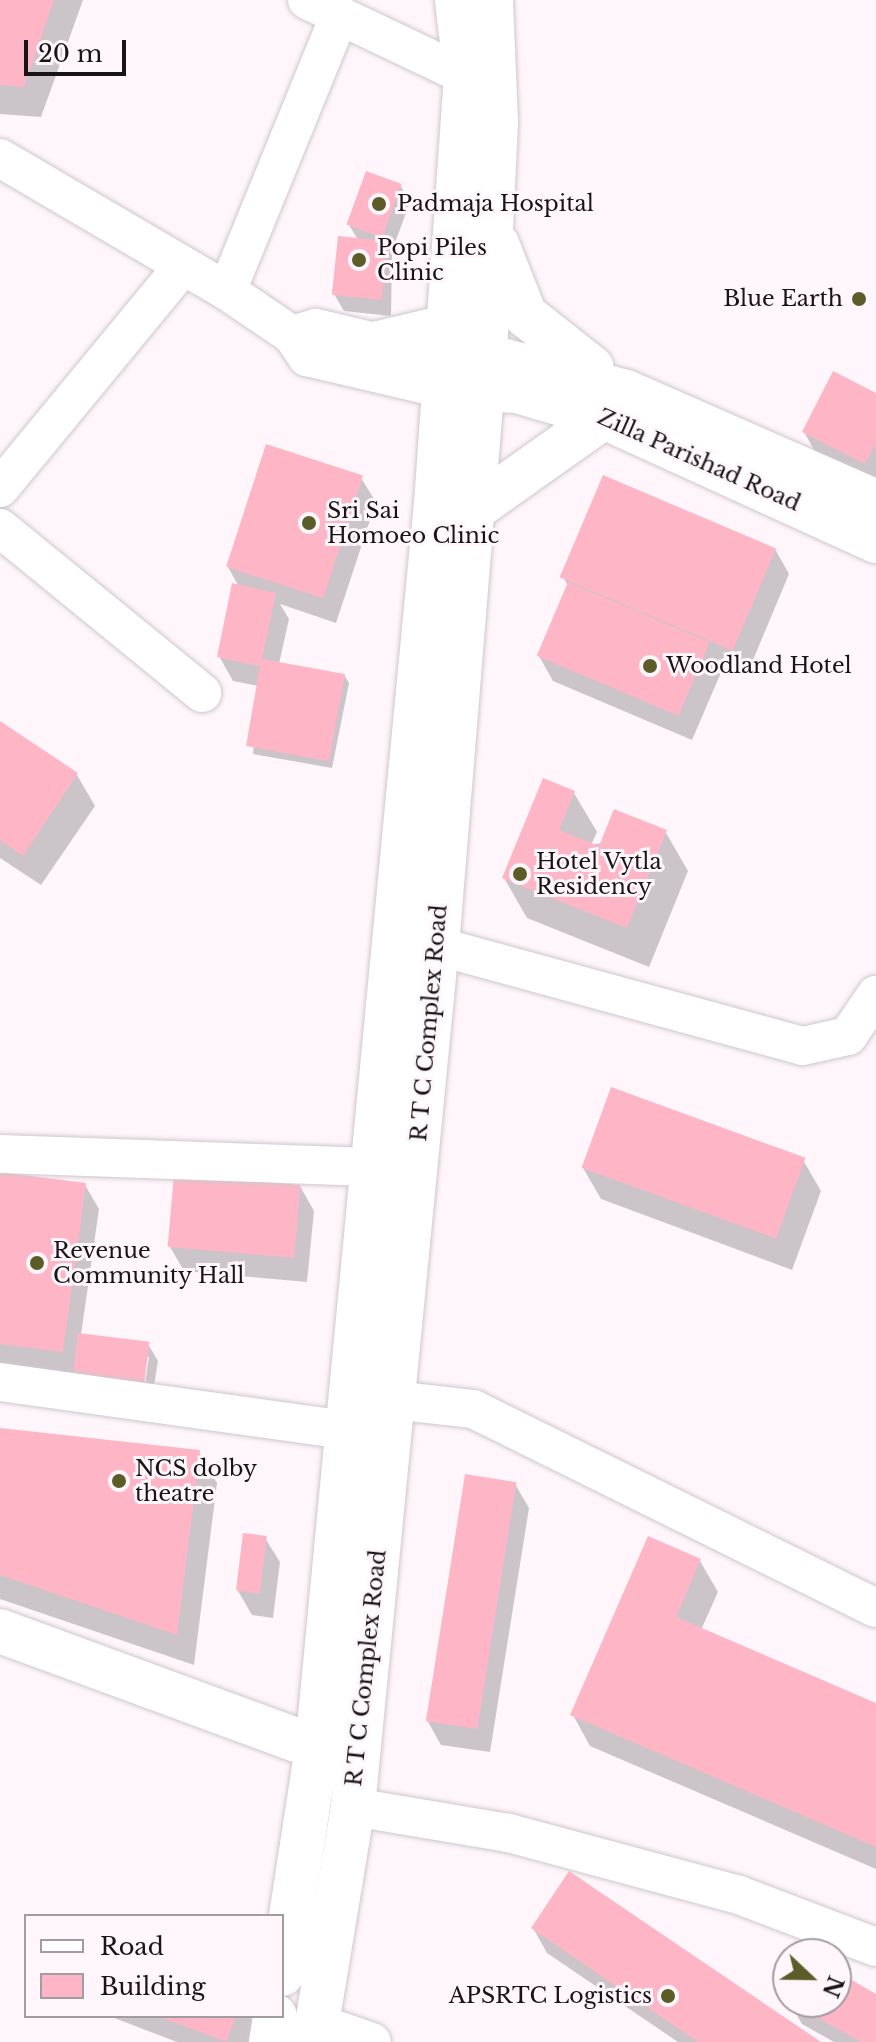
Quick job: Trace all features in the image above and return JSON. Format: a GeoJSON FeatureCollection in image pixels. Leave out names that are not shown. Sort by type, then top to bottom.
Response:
{"type":"FeatureCollection","features":[{"type":"Feature","properties":{"kind":"main road"},"geometry":{"type":"LineString","coordinates":[[457,0],[466,76],[470,368]]}},
{"type":"Feature","properties":{"kind":"main road","name":"R T C Complex Road"},"geometry":{"type":"LineString","coordinates":[[316,2033],[353,1807],[337,1755],[351,1382],[372,1167],[489,206],[496,121],[491,0]]}},
{"type":"Feature","properties":{"kind":"main road"},"geometry":{"type":"LineString","coordinates":[[489,206],[505,278],[525,315],[615,404]]}},
{"type":"Feature","properties":{"kind":"main road"},"geometry":{"type":"LineString","coordinates":[[375,344],[615,404]]}},
{"type":"Feature","properties":{"kind":"main road","name":"R T C Complex Road"},"geometry":{"type":"LineString","coordinates":[[284,1966],[337,1755],[393,1400],[437,946],[471,511],[470,368]]}},
{"type":"Feature","properties":{"kind":"main road"},"geometry":{"type":"LineString","coordinates":[[471,511],[615,404]]}},
{"type":"Feature","properties":{"kind":"main road","name":"Zilla Parishad Road"},"geometry":{"type":"LineString","coordinates":[[615,404],[863,515]]}},
{"type":"Feature","properties":{"kind":"main road"},"geometry":{"type":"LineString","coordinates":[[0,1631],[337,1755]]}},
{"type":"Feature","properties":{"kind":"main road"},"geometry":{"type":"LineString","coordinates":[[271,2042],[275,2018]]}},
{"type":"Feature","properties":{"kind":"street"},"geometry":{"type":"LineString","coordinates":[[227,291],[323,9],[466,76]]}},
{"type":"Feature","properties":{"kind":"street"},"geometry":{"type":"LineString","coordinates":[[0,158],[227,291],[292,335],[307,357],[470,368]]}},
{"type":"Feature","properties":{"kind":"street"},"geometry":{"type":"LineString","coordinates":[[0,488],[183,266]]}},
{"type":"Feature","properties":{"kind":"street"},"geometry":{"type":"LineString","coordinates":[[292,335],[316,328],[375,344]]}},
{"type":"Feature","properties":{"kind":"street"},"geometry":{"type":"LineString","coordinates":[[0,528],[202,693]]}},
{"type":"Feature","properties":{"kind":"street"},"geometry":{"type":"LineString","coordinates":[[437,946],[803,1046],[848,1036],[876,995]]}},
{"type":"Feature","properties":{"kind":"street"},"geometry":{"type":"LineString","coordinates":[[0,1154],[372,1167]]}},
{"type":"Feature","properties":{"kind":"street"},"geometry":{"type":"LineString","coordinates":[[0,1382],[347,1430]]}},
{"type":"Feature","properties":{"kind":"street"},"geometry":{"type":"LineString","coordinates":[[351,1382],[393,1400],[473,1409],[876,1608]]}},
{"type":"Feature","properties":{"kind":"street"},"geometry":{"type":"LineString","coordinates":[[353,1807],[509,1833],[678,1878],[876,1947]]}},
{"type":"Feature","properties":{"kind":"street"},"geometry":{"type":"LineString","coordinates":[[316,2033],[372,2042]]}},
{"type":"Feature","properties":{"kind":"building"},"geometry":{"type":"Polygon","coordinates":[[[0,0],[54,0],[24,87],[0,85],[0,0]]]}},
{"type":"Feature","properties":{"kind":"building"},"geometry":{"type":"Polygon","coordinates":[[[366,171],[402,184],[382,238],[347,225],[366,171]]]}},
{"type":"Feature","properties":{"kind":"building"},"geometry":{"type":"Polygon","coordinates":[[[338,236],[388,241],[382,300],[332,295],[338,236]]]}},
{"type":"Feature","properties":{"kind":"building"},"geometry":{"type":"Polygon","coordinates":[[[833,371],[876,393],[876,443],[865,464],[802,432],[833,371]]]}},
{"type":"Feature","properties":{"kind":"building"},"geometry":{"type":"Polygon","coordinates":[[[266,444],[363,476],[323,598],[226,567],[266,444]]]}},
{"type":"Feature","properties":{"kind":"building"},"geometry":{"type":"Polygon","coordinates":[[[603,475],[776,548],[733,651],[560,577],[603,475]]]}},
{"type":"Feature","properties":{"kind":"building"},"geometry":{"type":"Polygon","coordinates":[[[568,582],[710,642],[678,716],[537,656],[568,582]]]}},
{"type":"Feature","properties":{"kind":"building"},"geometry":{"type":"Polygon","coordinates":[[[232,583],[276,593],[262,659],[345,674],[329,761],[246,746],[260,666],[217,657],[232,583]]]}},
{"type":"Feature","properties":{"kind":"building"},"geometry":{"type":"Polygon","coordinates":[[[0,721],[78,773],[23,856],[0,840],[0,721]]]}},
{"type":"Feature","properties":{"kind":"building"},"geometry":{"type":"Polygon","coordinates":[[[543,778],[575,791],[559,830],[599,846],[614,809],[667,830],[627,928],[502,878],[543,778]]]}},
{"type":"Feature","properties":{"kind":"building"},"geometry":{"type":"Polygon","coordinates":[[[611,1087],[806,1158],[776,1239],[582,1168],[611,1087]]]}},
{"type":"Feature","properties":{"kind":"building","name":"Revenue Community Hall"},"geometry":{"type":"Polygon","coordinates":[[[0,1172],[86,1183],[63,1352],[0,1344],[0,1172]]]}},
{"type":"Feature","properties":{"kind":"building"},"geometry":{"type":"Polygon","coordinates":[[[174,1174],[301,1185],[294,1258],[168,1247],[174,1174]]]}},
{"type":"Feature","properties":{"kind":"building"},"geometry":{"type":"Polygon","coordinates":[[[78,1333],[149,1342],[144,1386],[73,1378],[78,1333]]]}},
{"type":"Feature","properties":{"kind":"building"},"geometry":{"type":"Polygon","coordinates":[[[0,1428],[200,1450],[177,1635],[0,1575],[0,1428]]]}},
{"type":"Feature","properties":{"kind":"building"},"geometry":{"type":"Polygon","coordinates":[[[465,1474],[516,1482],[477,1729],[426,1721],[465,1474]]]}},
{"type":"Feature","properties":{"kind":"building"},"geometry":{"type":"Polygon","coordinates":[[[243,1533],[267,1536],[260,1593],[236,1591],[243,1533]]]}},
{"type":"Feature","properties":{"kind":"building"},"geometry":{"type":"Polygon","coordinates":[[[648,1536],[701,1559],[676,1617],[876,1703],[876,1847],[570,1715],[648,1536]]]}},
{"type":"Feature","properties":{"kind":"building"},"geometry":{"type":"Polygon","coordinates":[[[569,1871],[772,2009],[772,2018],[786,2018],[821,2042],[698,2042],[531,1928],[569,1871]]]}},
{"type":"Feature","properties":{"kind":"building"},"geometry":{"type":"Polygon","coordinates":[[[852,1980],[876,1994],[876,2042],[861,2042],[818,2018],[852,2018],[852,1980]]]}},
{"type":"Feature","properties":{"kind":"building"},"geometry":{"type":"Polygon","coordinates":[[[163,2018],[235,2018],[226,2042],[163,2018]]]}},
{"type":"Feature","properties":{"kind":"place","name":"Padmaja Hospital"},"geometry":{"type":"Point","coordinates":[379,204]}},
{"type":"Feature","properties":{"kind":"place","name":"Popi Piles Clinic"},"geometry":{"type":"Point","coordinates":[359,260]}},
{"type":"Feature","properties":{"kind":"place","name":"Blue Earth"},"geometry":{"type":"Point","coordinates":[859,299]}},
{"type":"Feature","properties":{"kind":"place","name":"Sri Sai Homoeo Clinic"},"geometry":{"type":"Point","coordinates":[309,523]}},
{"type":"Feature","properties":{"kind":"place","name":"Woodland Hotel"},"geometry":{"type":"Point","coordinates":[650,666]}},
{"type":"Feature","properties":{"kind":"place","name":"Hotel Vytla Residency"},"geometry":{"type":"Point","coordinates":[520,874]}},
{"type":"Feature","properties":{"kind":"place","name":"Revenue Community Hall"},"geometry":{"type":"Point","coordinates":[37,1263]}},
{"type":"Feature","properties":{"kind":"place","name":"NCS dolby theatre"},"geometry":{"type":"Point","coordinates":[119,1481]}},
{"type":"Feature","properties":{"kind":"place","name":"APSRTC Logistics"},"geometry":{"type":"Point","coordinates":[668,1996]}}]}
